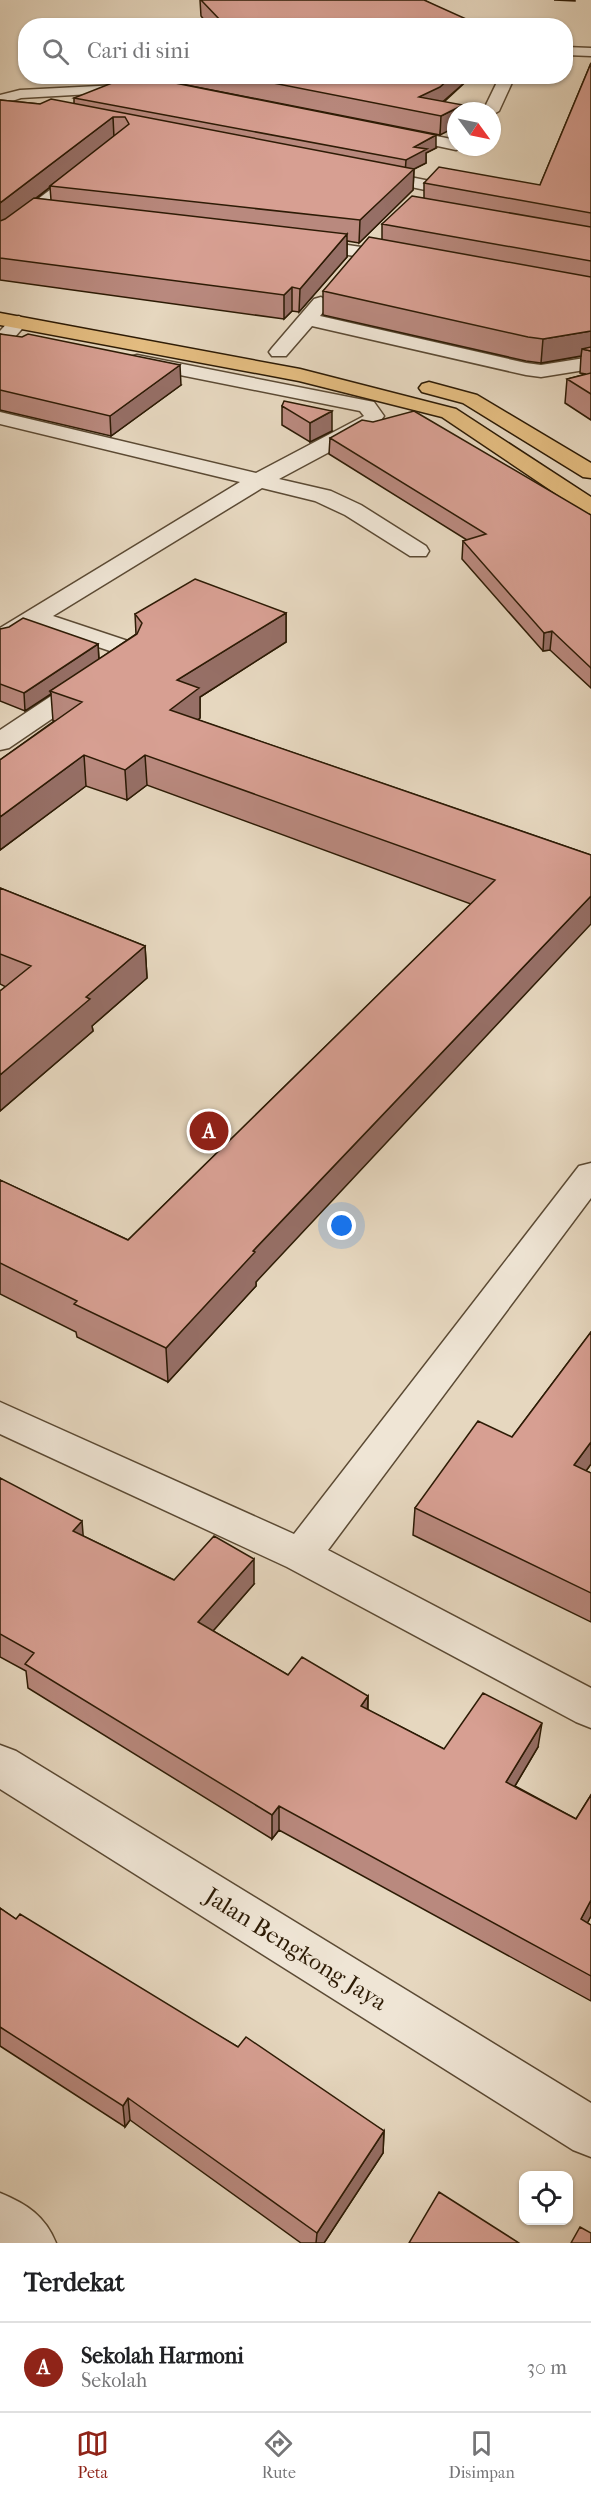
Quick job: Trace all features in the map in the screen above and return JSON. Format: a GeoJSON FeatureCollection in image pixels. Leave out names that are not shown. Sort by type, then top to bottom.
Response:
{"type":"FeatureCollection","features":[{"type":"Feature","properties":{"kind":"main road"},"geometry":{"type":"LineString","coordinates":[[0,306],[279,352],[334,364]]}},
{"type":"Feature","properties":{"kind":"main road"},"geometry":{"type":"LineString","coordinates":[[6,331],[300,375],[449,413],[591,507]]}},
{"type":"Feature","properties":{"kind":"main road"},"geometry":{"type":"LineString","coordinates":[[413,384],[470,399],[587,467]]}},
{"type":"Feature","properties":{"kind":"street"},"geometry":{"type":"LineString","coordinates":[[573,51],[591,52]]}},
{"type":"Feature","properties":{"kind":"street"},"geometry":{"type":"LineString","coordinates":[[495,102],[504,84]]}},
{"type":"Feature","properties":{"kind":"street"},"geometry":{"type":"LineString","coordinates":[[0,102],[20,94],[148,87]]}},
{"type":"Feature","properties":{"kind":"street"},"geometry":{"type":"LineString","coordinates":[[0,102],[35,110]]}},
{"type":"Feature","properties":{"kind":"street"},"geometry":{"type":"LineString","coordinates":[[376,129],[447,143]]}},
{"type":"Feature","properties":{"kind":"street"},"geometry":{"type":"LineString","coordinates":[[415,201],[458,156]]}},
{"type":"Feature","properties":{"kind":"street"},"geometry":{"type":"LineString","coordinates":[[0,237],[102,157]]}},
{"type":"Feature","properties":{"kind":"street"},"geometry":{"type":"LineString","coordinates":[[349,170],[430,186]]}},
{"type":"Feature","properties":{"kind":"street"},"geometry":{"type":"LineString","coordinates":[[31,212],[55,214]]}},
{"type":"Feature","properties":{"kind":"street"},"geometry":{"type":"LineString","coordinates":[[350,268],[381,234]]}},
{"type":"Feature","properties":{"kind":"street"},"geometry":{"type":"LineString","coordinates":[[281,241],[364,251],[421,261]]}},
{"type":"Feature","properties":{"kind":"street"},"geometry":{"type":"LineString","coordinates":[[279,352],[336,285]]}},
{"type":"Feature","properties":{"kind":"street"},"geometry":{"type":"LineString","coordinates":[[307,319],[526,369],[541,371],[591,363]]}},
{"type":"Feature","properties":{"kind":"street"},"geometry":{"type":"LineString","coordinates":[[0,638],[258,481],[369,423],[374,416],[367,406],[6,331]]}},
{"type":"Feature","properties":{"kind":"street"},"geometry":{"type":"LineString","coordinates":[[283,390],[300,375]]}},
{"type":"Feature","properties":{"kind":"street"},"geometry":{"type":"LineString","coordinates":[[0,418],[323,496],[353,510],[418,551]]}},
{"type":"Feature","properties":{"kind":"street"},"geometry":{"type":"LineString","coordinates":[[0,741],[129,656],[129,651],[125,648],[33,616]]}},
{"type":"Feature","properties":{"kind":"street"},"geometry":{"type":"LineString","coordinates":[[301,1555],[591,1174]]}},
{"type":"Feature","properties":{"kind":"street"},"geometry":{"type":"LineString","coordinates":[[0,1417],[301,1555],[591,1709]]}},
{"type":"Feature","properties":{"kind":"street","name":"Jalan Bengkong Jaya"},"geometry":{"type":"LineString","coordinates":[[0,1766],[591,2132]]}},
{"type":"Feature","properties":{"kind":"street"},"geometry":{"type":"LineString","coordinates":[[0,2219],[30,2243]]}},
{"type":"Feature","properties":{"kind":"building"},"geometry":{"type":"Polygon","coordinates":[[[201,0],[424,0],[464,18],[218,18],[201,0]]]}},
{"type":"Feature","properties":{"kind":"building"},"geometry":{"type":"Polygon","coordinates":[[[591,63],[591,213],[424,183],[439,167],[540,185],[591,63]]]}},
{"type":"Feature","properties":{"kind":"building"},"geometry":{"type":"Polygon","coordinates":[[[109,84],[180,84],[436,135],[414,147],[427,149],[406,160],[74,98],[109,84]]]}},
{"type":"Feature","properties":{"kind":"building"},"geometry":{"type":"Polygon","coordinates":[[[279,84],[443,84],[419,97],[447,102],[447,113],[441,116],[279,84]]]}},
{"type":"Feature","properties":{"kind":"building"},"geometry":{"type":"Polygon","coordinates":[[[51,99],[414,169],[360,220],[50,186],[129,124],[125,117],[113,117],[0,203],[0,100],[40,104],[51,99]]]}},
{"type":"Feature","properties":{"kind":"building"},"geometry":{"type":"Polygon","coordinates":[[[412,196],[591,227],[591,261],[382,224],[412,196]]]}},
{"type":"Feature","properties":{"kind":"building"},"geometry":{"type":"Polygon","coordinates":[[[34,198],[347,234],[300,289],[292,287],[284,295],[0,258],[0,221],[34,198]]]}},
{"type":"Feature","properties":{"kind":"building"},"geometry":{"type":"Polygon","coordinates":[[[369,237],[591,277],[591,331],[543,339],[528,337],[323,291],[369,237]]]}},
{"type":"Feature","properties":{"kind":"building"},"geometry":{"type":"Polygon","coordinates":[[[0,334],[22,337],[28,334],[180,365],[110,416],[0,390],[0,334]]]}},
{"type":"Feature","properties":{"kind":"building"},"geometry":{"type":"Polygon","coordinates":[[[591,373],[591,394],[567,379],[591,373]]]}},
{"type":"Feature","properties":{"kind":"building"},"geometry":{"type":"Polygon","coordinates":[[[284,401],[332,411],[310,423],[282,406],[284,401]]]}},
{"type":"Feature","properties":{"kind":"building"},"geometry":{"type":"Polygon","coordinates":[[[414,411],[591,515],[591,668],[552,631],[544,633],[463,541],[486,534],[330,438],[362,420],[373,422],[414,411]]]}},
{"type":"Feature","properties":{"kind":"building"},"geometry":{"type":"Polygon","coordinates":[[[195,579],[286,613],[177,680],[199,688],[170,710],[591,855],[591,896],[253,1251],[255,1252],[166,1348],[74,1304],[77,1301],[0,1263],[0,1180],[128,1240],[495,880],[145,755],[125,770],[84,755],[0,817],[0,760],[82,702],[50,691],[137,634],[142,623],[135,614],[195,579]]]}},
{"type":"Feature","properties":{"kind":"building"},"geometry":{"type":"Polygon","coordinates":[[[23,618],[98,644],[24,693],[0,684],[0,629],[9,627],[23,618]]]}},
{"type":"Feature","properties":{"kind":"building"},"geometry":{"type":"Polygon","coordinates":[[[0,888],[145,946],[86,997],[90,999],[0,1075],[0,991],[31,966],[0,954],[0,888]]]}},
{"type":"Feature","properties":{"kind":"building"},"geometry":{"type":"Polygon","coordinates":[[[591,1332],[591,1442],[574,1465],[591,1473],[591,1593],[415,1508],[478,1421],[512,1437],[591,1332]]]}},
{"type":"Feature","properties":{"kind":"building"},"geometry":{"type":"Polygon","coordinates":[[[0,1478],[82,1521],[73,1531],[174,1580],[214,1536],[254,1559],[198,1622],[288,1675],[302,1657],[368,1696],[361,1706],[444,1749],[483,1693],[542,1723],[506,1782],[576,1819],[591,1795],[591,1900],[581,1919],[591,1925],[591,1976],[279,1806],[272,1815],[25,1664],[34,1653],[0,1634],[0,1478]]]}},
{"type":"Feature","properties":{"kind":"building"},"geometry":{"type":"Polygon","coordinates":[[[0,1908],[16,1919],[20,1914],[238,2047],[246,2037],[384,2131],[317,2233],[128,2098],[123,2106],[0,2027],[0,1908]]]}},
{"type":"Feature","properties":{"kind":"building"},"geometry":{"type":"Polygon","coordinates":[[[439,2192],[519,2243],[409,2243],[439,2192]]]}},
{"type":"Feature","properties":{"kind":"building"},"geometry":{"type":"Polygon","coordinates":[[[580,2227],[591,2233],[591,2243],[571,2243],[580,2227]]]}},
{"type":"Feature","properties":{"kind":"place","name":"Sekolah Harmoni"},"geometry":{"type":"Point","coordinates":[209,1131]}}]}
